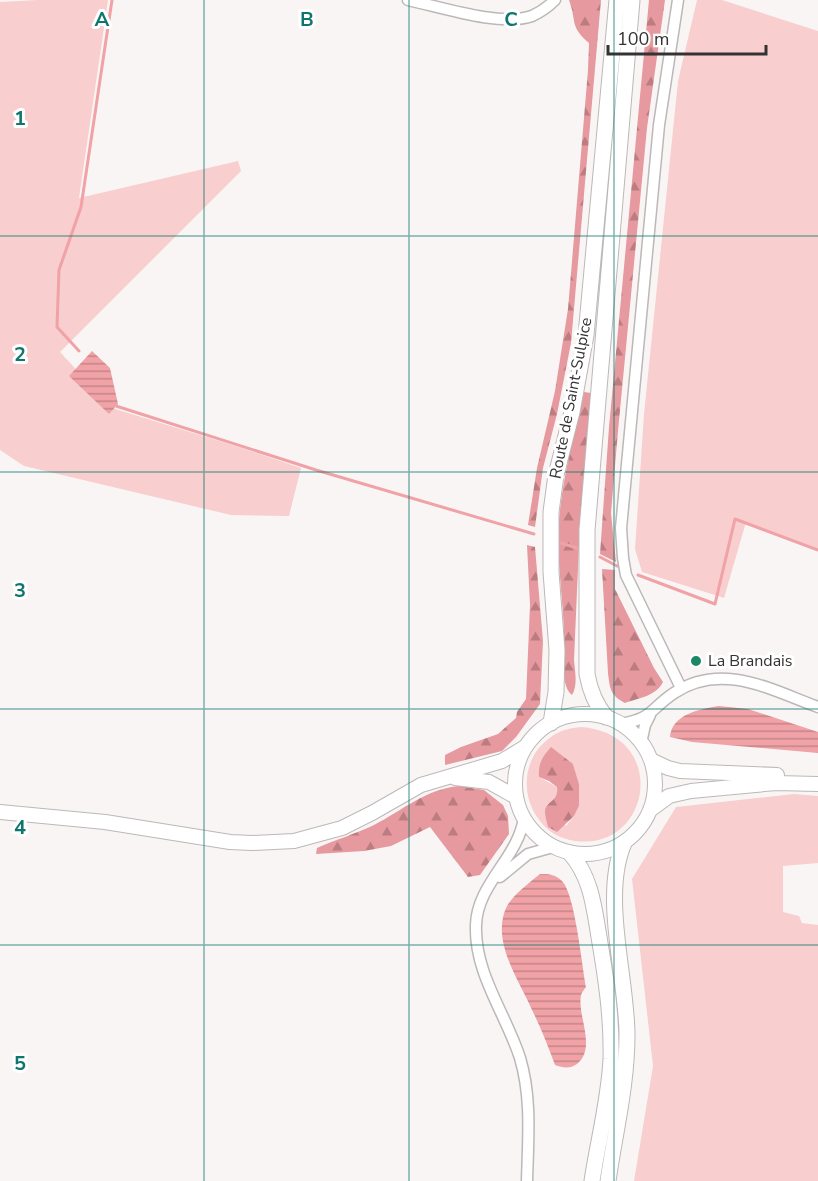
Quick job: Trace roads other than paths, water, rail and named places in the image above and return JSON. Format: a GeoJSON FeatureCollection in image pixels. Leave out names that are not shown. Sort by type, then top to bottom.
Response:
{"type":"FeatureCollection","features":[{"type":"Feature","properties":{"kind":"highway","name":"Route de Saint-Sulpice"},"geometry":{"type":"LineString","coordinates":[[551,723],[556,692],[557,650],[550,563],[551,512],[556,475],[572,412],[586,335],[617,0]]}},
{"type":"Feature","properties":{"kind":"highway"},"geometry":{"type":"LineString","coordinates":[[606,717],[598,708],[590,690],[587,674],[586,584],[591,478],[632,0]]}},
{"type":"Feature","properties":{"kind":"highway"},"geometry":{"type":"LineString","coordinates":[[608,1181],[623,1102],[627,1061],[626,1010],[615,894],[617,862],[624,843]]}},
{"type":"Feature","properties":{"kind":"highway"},"geometry":{"type":"LineString","coordinates":[[570,852],[581,867],[590,888],[608,986],[610,1015],[611,1061],[608,1089],[592,1181]]}},
{"type":"Feature","properties":{"kind":"main road"},"geometry":{"type":"LineString","coordinates":[[0,813],[105,822],[230,842],[276,843],[310,838],[342,828],[414,788],[502,761],[525,747],[551,723],[578,715],[606,717],[620,724],[641,742],[651,760],[655,785],[650,810],[640,828],[624,843],[597,853],[570,852],[553,847],[536,835],[524,818],[516,797],[516,772],[525,747]]}},
{"type":"Feature","properties":{"kind":"main road"},"geometry":{"type":"LineString","coordinates":[[651,760],[680,771],[777,775],[818,782]]}},
{"type":"Feature","properties":{"kind":"main road"},"geometry":{"type":"LineString","coordinates":[[447,777],[489,782],[516,797]]}},
{"type":"Feature","properties":{"kind":"main road"},"geometry":{"type":"LineString","coordinates":[[650,810],[669,796],[691,791],[776,783],[818,782]]}},
{"type":"Feature","properties":{"kind":"street"},"geometry":{"type":"LineString","coordinates":[[408,0],[509,19],[531,16],[555,0]]}},
{"type":"Feature","properties":{"kind":"street"},"geometry":{"type":"LineString","coordinates":[[678,0],[659,125],[621,528],[626,574],[681,688]]}},
{"type":"Feature","properties":{"kind":"street"},"geometry":{"type":"LineString","coordinates":[[620,724],[637,721],[650,714],[681,688],[705,679],[728,677],[818,707]]}},
{"type":"Feature","properties":{"kind":"street"},"geometry":{"type":"LineString","coordinates":[[641,742],[650,714]]}},
{"type":"Feature","properties":{"kind":"street"},"geometry":{"type":"LineString","coordinates":[[524,818],[517,842],[491,881],[482,901],[476,922],[476,945],[485,976],[511,1030],[527,1087],[529,1122],[527,1181]]}},
{"type":"Feature","properties":{"kind":"street"},"geometry":{"type":"LineString","coordinates":[[482,901],[495,882],[514,864],[528,854],[553,847]]}},
{"type":"Feature","properties":{"kind":"waterway"},"geometry":{"type":"LineString","coordinates":[[79,351],[57,327],[59,270],[81,207],[112,0]]}},
{"type":"Feature","properties":{"kind":"waterway"},"geometry":{"type":"LineString","coordinates":[[114,403],[116,406],[316,470],[534,534]]}},
{"type":"Feature","properties":{"kind":"waterway"},"geometry":{"type":"LineString","coordinates":[[638,575],[715,604],[735,519],[818,550]]}},
{"type":"Feature","properties":{"kind":"waterway"},"geometry":{"type":"LineString","coordinates":[[561,543],[577,548]]}},
{"type":"Feature","properties":{"kind":"waterway"},"geometry":{"type":"LineString","coordinates":[[600,557],[617,566]]}},
{"type":"Feature","properties":{"kind":"place","name":"La Brandais"},"geometry":{"type":"Point","coordinates":[696,661]}}]}
